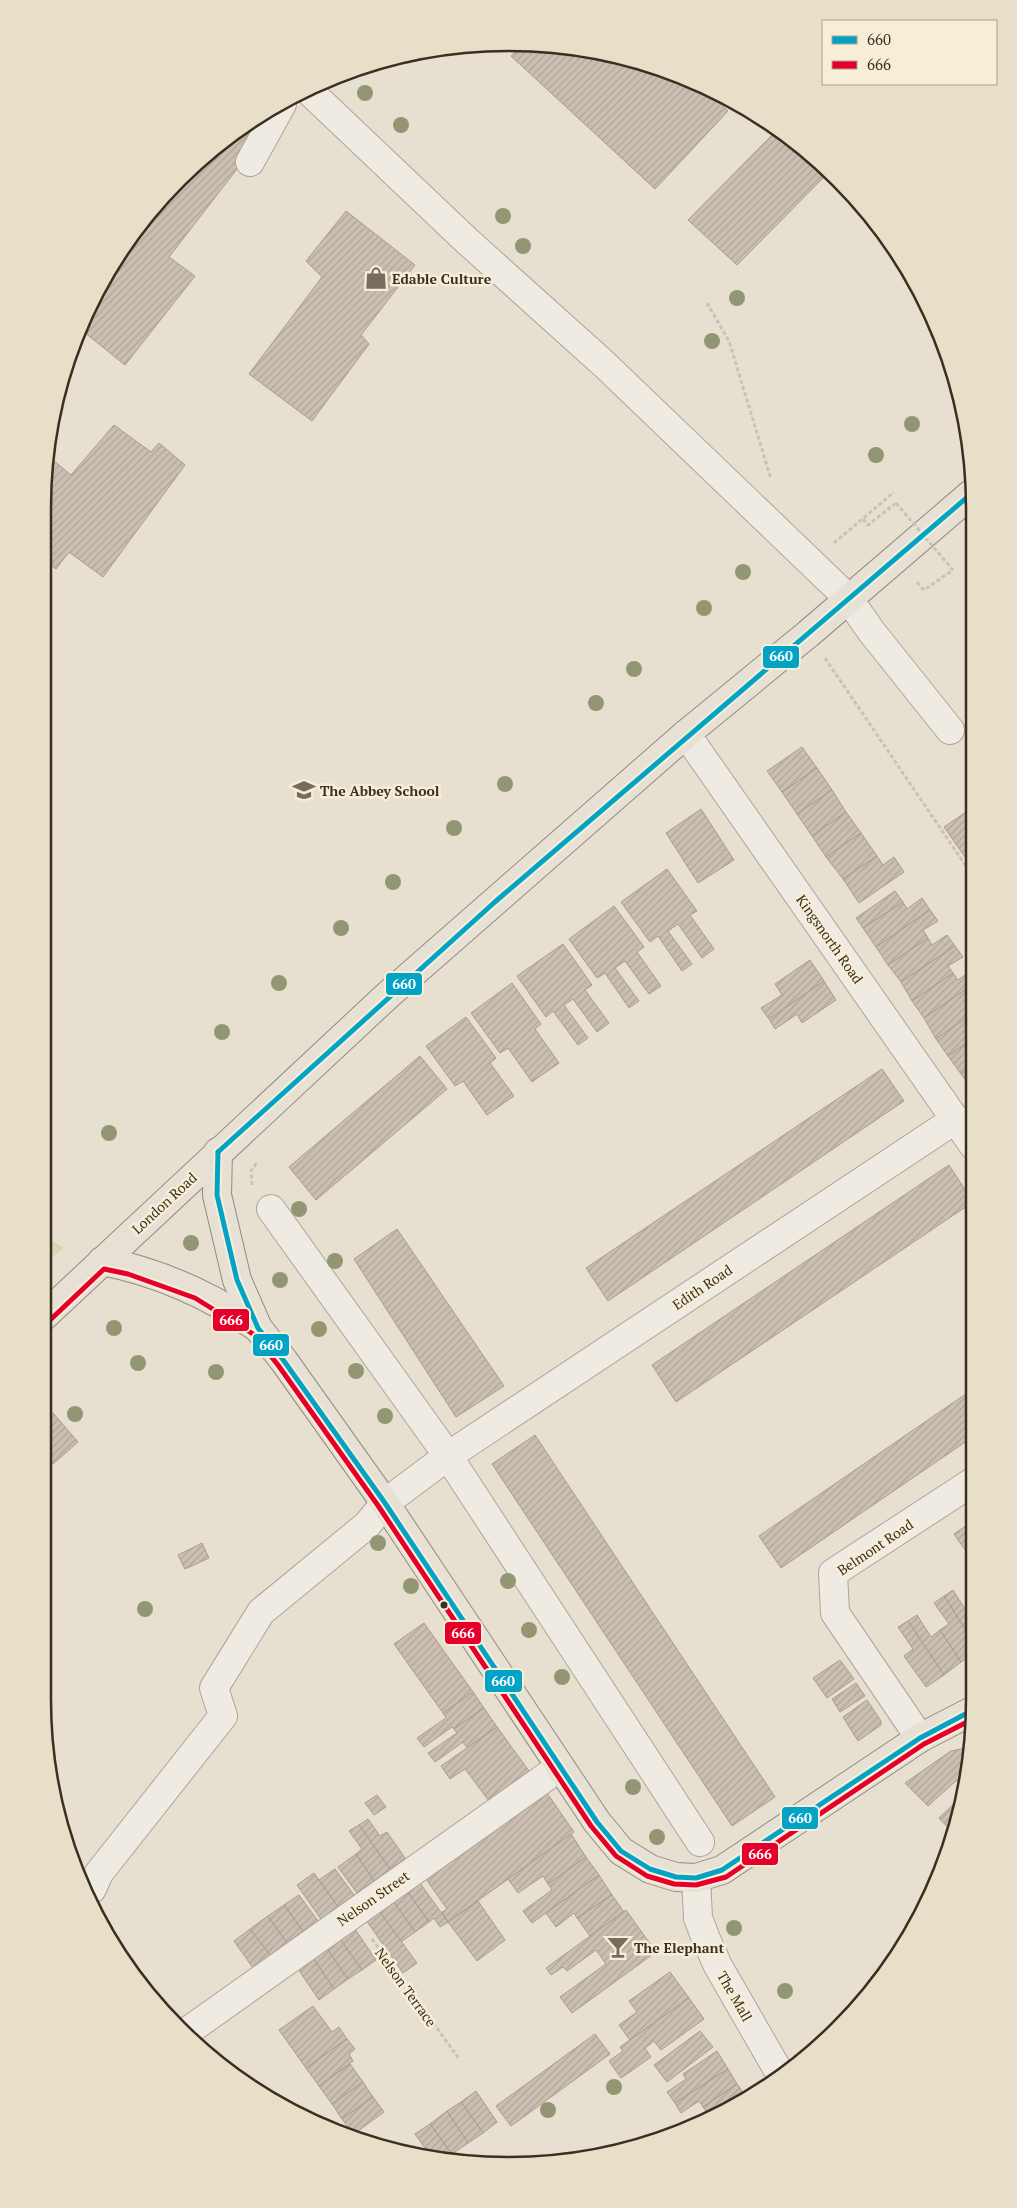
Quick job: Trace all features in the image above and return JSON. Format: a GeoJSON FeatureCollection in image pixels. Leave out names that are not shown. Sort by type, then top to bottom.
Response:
{"type":"FeatureCollection","features":[{"type":"Feature","properties":{"kind":"main road","name":"London Road"},"geometry":{"type":"LineString","coordinates":[[51,1309],[388,995],[686,734],[808,634],[848,598],[966,505]]}},
{"type":"Feature","properties":{"kind":"main road"},"geometry":{"type":"LineString","coordinates":[[218,1152],[217,1195],[237,1280],[258,1328],[284,1361],[385,1503],[597,1822],[621,1851],[650,1869],[676,1877],[696,1878],[722,1870],[920,1738],[966,1714]]}},
{"type":"Feature","properties":{"kind":"main road"},"geometry":{"type":"LineString","coordinates":[[102,1261],[130,1266],[198,1291],[258,1328]]}},
{"type":"Feature","properties":{"kind":"street"},"geometry":{"type":"LineString","coordinates":[[313,95],[466,240],[604,364],[848,598],[871,632],[950,730]]}},
{"type":"Feature","properties":{"kind":"street"},"geometry":{"type":"LineString","coordinates":[[250,162],[276,116]]}},
{"type":"Feature","properties":{"kind":"street","name":"Kingsnorth Road"},"geometry":{"type":"LineString","coordinates":[[686,734],[966,1134]]}},
{"type":"Feature","properties":{"kind":"street","name":"Edith Road"},"geometry":{"type":"LineString","coordinates":[[448,1456],[956,1118]]}},
{"type":"Feature","properties":{"kind":"street"},"geometry":{"type":"LineString","coordinates":[[271,1209],[448,1456],[700,1842]]}},
{"type":"Feature","properties":{"kind":"street"},"geometry":{"type":"LineString","coordinates":[[92,1889],[99,1873],[223,1716],[214,1688],[261,1612],[367,1525],[385,1503],[448,1456]]}},
{"type":"Feature","properties":{"kind":"street","name":"Belmont Road"},"geometry":{"type":"LineString","coordinates":[[920,1738],[835,1613],[833,1573],[966,1486]]}},
{"type":"Feature","properties":{"kind":"street","name":"Nelson Street"},"geometry":{"type":"LineString","coordinates":[[191,2029],[352,1912],[560,1767]]}},
{"type":"Feature","properties":{"kind":"street","name":"The Mall"},"geometry":{"type":"LineString","coordinates":[[696,1878],[698,1918],[706,1939],[718,1966],[777,2069]]}},
{"type":"Feature","properties":{"kind":"path"},"geometry":{"type":"LineString","coordinates":[[707,303],[729,342],[773,484]]}},
{"type":"Feature","properties":{"kind":"path"},"geometry":{"type":"LineString","coordinates":[[830,546],[894,492]]}},
{"type":"Feature","properties":{"kind":"path"},"geometry":{"type":"LineString","coordinates":[[863,519],[868,525],[896,503],[953,570],[924,590],[917,581]]}},
{"type":"Feature","properties":{"kind":"path"},"geometry":{"type":"LineString","coordinates":[[808,634],[966,866]]}},
{"type":"Feature","properties":{"kind":"path"},"geometry":{"type":"LineString","coordinates":[[262,1156],[251,1171],[252,1188],[271,1209]]}},
{"type":"Feature","properties":{"kind":"path","name":"Nelson Terrace"},"geometry":{"type":"LineString","coordinates":[[352,1912],[460,2060]]}},
{"type":"Feature","properties":{"kind":"green space"},"geometry":{"type":"Polygon","coordinates":[[[51,1240],[64,1248],[51,1258],[51,1240]]]}},
{"type":"Feature","properties":{"kind":"building"},"geometry":{"type":"Polygon","coordinates":[[[516,51],[538,52],[598,60],[627,67],[683,86],[711,98],[728,111],[655,189],[511,56],[516,51]]]}},
{"type":"Feature","properties":{"kind":"building"},"geometry":{"type":"Polygon","coordinates":[[[255,127],[264,134],[169,257],[195,276],[125,365],[86,334],[98,306],[128,254],[165,207],[207,165],[255,127]]]}},
{"type":"Feature","properties":{"kind":"building"},"geometry":{"type":"Polygon","coordinates":[[[772,135],[824,177],[737,265],[688,220],[772,135]]]}},
{"type":"Feature","properties":{"kind":"building"},"geometry":{"type":"Polygon","coordinates":[[[346,211],[415,265],[361,335],[369,344],[312,421],[249,374],[322,277],[306,261],[346,211]]]}},
{"type":"Feature","properties":{"kind":"building"},"geometry":{"type":"Polygon","coordinates":[[[114,425],[151,452],[159,443],[185,465],[103,577],[69,552],[56,569],[51,565],[51,508],[54,461],[71,475],[114,425]]]}},
{"type":"Feature","properties":{"kind":"building"},"geometry":{"type":"Polygon","coordinates":[[[802,747],[817,768],[782,792],[767,771],[802,747]]]}},
{"type":"Feature","properties":{"kind":"building"},"geometry":{"type":"Polygon","coordinates":[[[817,768],[832,790],[797,814],[782,792],[817,768]]]}},
{"type":"Feature","properties":{"kind":"building"},"geometry":{"type":"Polygon","coordinates":[[[832,790],[846,812],[812,836],[797,814],[832,790]]]}},
{"type":"Feature","properties":{"kind":"building"},"geometry":{"type":"Polygon","coordinates":[[[701,809],[734,860],[698,883],[666,833],[701,809]]]}},
{"type":"Feature","properties":{"kind":"building"},"geometry":{"type":"Polygon","coordinates":[[[846,812],[861,833],[826,857],[812,836],[846,812]]]}},
{"type":"Feature","properties":{"kind":"building"},"geometry":{"type":"Polygon","coordinates":[[[966,812],[966,858],[944,827],[966,812]]]}},
{"type":"Feature","properties":{"kind":"building"},"geometry":{"type":"Polygon","coordinates":[[[861,833],[877,856],[843,879],[826,857],[861,833]]]}},
{"type":"Feature","properties":{"kind":"building"},"geometry":{"type":"Polygon","coordinates":[[[877,856],[883,865],[894,857],[904,872],[859,903],[843,879],[877,856]]]}},
{"type":"Feature","properties":{"kind":"building"},"geometry":{"type":"Polygon","coordinates":[[[667,869],[697,911],[690,915],[714,949],[702,958],[678,924],[668,931],[692,964],[682,971],[658,936],[650,942],[621,902],[667,869]]]}},
{"type":"Feature","properties":{"kind":"building"},"geometry":{"type":"Polygon","coordinates":[[[895,891],[903,902],[863,928],[856,918],[895,891]]]}},
{"type":"Feature","properties":{"kind":"building"},"geometry":{"type":"Polygon","coordinates":[[[922,898],[930,910],[876,947],[863,928],[903,902],[907,909],[922,898]]]}},
{"type":"Feature","properties":{"kind":"building"},"geometry":{"type":"Polygon","coordinates":[[[614,906],[644,947],[637,952],[661,986],[649,994],[625,961],[615,968],[639,1001],[629,1008],[605,973],[597,978],[569,939],[614,906]]]}},
{"type":"Feature","properties":{"kind":"building"},"geometry":{"type":"Polygon","coordinates":[[[930,910],[938,921],[923,930],[928,938],[888,965],[876,947],[930,910]]]}},
{"type":"Feature","properties":{"kind":"building"},"geometry":{"type":"Polygon","coordinates":[[[947,935],[955,946],[901,982],[888,965],[928,938],[932,945],[947,935]]]}},
{"type":"Feature","properties":{"kind":"building"},"geometry":{"type":"Polygon","coordinates":[[[563,944],[592,985],[585,990],[609,1023],[597,1032],[573,999],[564,1005],[588,1038],[578,1045],[553,1011],[546,1017],[517,976],[563,944]]]}},
{"type":"Feature","properties":{"kind":"building"},"geometry":{"type":"Polygon","coordinates":[[[955,946],[963,957],[948,966],[953,973],[912,1001],[901,982],[955,946]]]}},
{"type":"Feature","properties":{"kind":"building"},"geometry":{"type":"Polygon","coordinates":[[[810,960],[824,981],[769,1019],[761,1008],[782,995],[775,984],[810,960]]]}},
{"type":"Feature","properties":{"kind":"building"},"geometry":{"type":"Polygon","coordinates":[[[953,973],[958,980],[966,974],[966,989],[924,1018],[912,1001],[953,973]]]}},
{"type":"Feature","properties":{"kind":"building"},"geometry":{"type":"Polygon","coordinates":[[[824,981],[836,1000],[802,1023],[797,1014],[775,1029],[769,1019],[824,981]]]}},
{"type":"Feature","properties":{"kind":"building"},"geometry":{"type":"Polygon","coordinates":[[[512,983],[541,1024],[535,1029],[559,1063],[532,1082],[508,1048],[500,1053],[471,1013],[512,983]]]}},
{"type":"Feature","properties":{"kind":"building"},"geometry":{"type":"Polygon","coordinates":[[[966,989],[966,1018],[936,1039],[924,1018],[966,989]]]}},
{"type":"Feature","properties":{"kind":"building"},"geometry":{"type":"Polygon","coordinates":[[[466,1017],[496,1058],[490,1063],[514,1096],[487,1115],[463,1081],[455,1086],[426,1046],[466,1017]]]}},
{"type":"Feature","properties":{"kind":"building"},"geometry":{"type":"Polygon","coordinates":[[[966,1018],[966,1043],[948,1056],[936,1039],[966,1018]]]}},
{"type":"Feature","properties":{"kind":"building"},"geometry":{"type":"Polygon","coordinates":[[[966,1043],[966,1070],[961,1074],[948,1056],[966,1043]]]}},
{"type":"Feature","properties":{"kind":"building"},"geometry":{"type":"Polygon","coordinates":[[[420,1056],[447,1089],[316,1200],[289,1167],[420,1056]]]}},
{"type":"Feature","properties":{"kind":"building"},"geometry":{"type":"Polygon","coordinates":[[[882,1069],[904,1101],[608,1301],[586,1268],[882,1069]]]}},
{"type":"Feature","properties":{"kind":"building"},"geometry":{"type":"Polygon","coordinates":[[[966,1070],[966,1081],[961,1074],[966,1070]]]}},
{"type":"Feature","properties":{"kind":"building"},"geometry":{"type":"Polygon","coordinates":[[[949,1165],[966,1191],[966,1207],[676,1402],[652,1365],[949,1165]]]}},
{"type":"Feature","properties":{"kind":"building"},"geometry":{"type":"Polygon","coordinates":[[[397,1229],[504,1386],[456,1417],[354,1259],[397,1229]]]}},
{"type":"Feature","properties":{"kind":"building"},"geometry":{"type":"Polygon","coordinates":[[[966,1394],[966,1441],[781,1568],[759,1536],[966,1394]]]}},
{"type":"Feature","properties":{"kind":"building"},"geometry":{"type":"Polygon","coordinates":[[[53,1413],[78,1442],[53,1464],[51,1462],[51,1415],[53,1413]]]}},
{"type":"Feature","properties":{"kind":"building"},"geometry":{"type":"Polygon","coordinates":[[[535,1435],[775,1797],[732,1826],[492,1464],[535,1435]]]}},
{"type":"Feature","properties":{"kind":"building"},"geometry":{"type":"Polygon","coordinates":[[[966,1526],[966,1551],[954,1534],[966,1526]]]}},
{"type":"Feature","properties":{"kind":"building"},"geometry":{"type":"Polygon","coordinates":[[[202,1543],[209,1558],[185,1569],[178,1555],[202,1543]]]}},
{"type":"Feature","properties":{"kind":"building"},"geometry":{"type":"Polygon","coordinates":[[[953,1590],[966,1610],[966,1630],[944,1596],[953,1590]]]}},
{"type":"Feature","properties":{"kind":"building"},"geometry":{"type":"Polygon","coordinates":[[[944,1596],[966,1630],[966,1659],[961,1662],[940,1630],[949,1624],[934,1603],[944,1596]]]}},
{"type":"Feature","properties":{"kind":"building"},"geometry":{"type":"Polygon","coordinates":[[[917,1615],[931,1637],[940,1630],[961,1662],[944,1675],[908,1621],[917,1615]]]}},
{"type":"Feature","properties":{"kind":"building"},"geometry":{"type":"Polygon","coordinates":[[[908,1621],[944,1675],[926,1687],[904,1656],[913,1649],[898,1627],[908,1621]]]}},
{"type":"Feature","properties":{"kind":"building"},"geometry":{"type":"Polygon","coordinates":[[[424,1623],[473,1692],[443,1713],[394,1644],[424,1623]]]}},
{"type":"Feature","properties":{"kind":"building"},"geometry":{"type":"Polygon","coordinates":[[[840,1660],[854,1679],[827,1698],[813,1678],[840,1660]]]}},
{"type":"Feature","properties":{"kind":"building"},"geometry":{"type":"Polygon","coordinates":[[[856,1683],[865,1696],[840,1712],[832,1699],[856,1683]]]}},
{"type":"Feature","properties":{"kind":"building"},"geometry":{"type":"Polygon","coordinates":[[[473,1692],[484,1708],[454,1729],[452,1727],[424,1747],[417,1738],[446,1718],[443,1713],[473,1692]]]}},
{"type":"Feature","properties":{"kind":"building"},"geometry":{"type":"Polygon","coordinates":[[[867,1700],[881,1721],[881,1725],[858,1741],[843,1717],[867,1700]]]}},
{"type":"Feature","properties":{"kind":"building"},"geometry":{"type":"Polygon","coordinates":[[[484,1708],[497,1727],[467,1748],[463,1742],[435,1762],[428,1753],[457,1733],[454,1729],[484,1708]]]}},
{"type":"Feature","properties":{"kind":"building"},"geometry":{"type":"Polygon","coordinates":[[[497,1727],[529,1771],[489,1801],[465,1769],[450,1779],[441,1766],[497,1727]]]}},
{"type":"Feature","properties":{"kind":"building"},"geometry":{"type":"Polygon","coordinates":[[[963,1748],[958,1781],[957,1780],[928,1806],[905,1783],[951,1751],[963,1748]]]}},
{"type":"Feature","properties":{"kind":"building"},"geometry":{"type":"Polygon","coordinates":[[[547,1793],[574,1832],[448,1922],[442,1912],[447,1909],[426,1879],[547,1793]]]}},
{"type":"Feature","properties":{"kind":"building"},"geometry":{"type":"Polygon","coordinates":[[[377,1795],[386,1807],[374,1815],[365,1803],[377,1795]]]}},
{"type":"Feature","properties":{"kind":"building"},"geometry":{"type":"Polygon","coordinates":[[[953,1804],[947,1827],[939,1818],[953,1804]]]}},
{"type":"Feature","properties":{"kind":"building"},"geometry":{"type":"Polygon","coordinates":[[[368,1819],[380,1836],[387,1832],[405,1858],[390,1869],[359,1825],[368,1819]]]}},
{"type":"Feature","properties":{"kind":"building"},"geometry":{"type":"Polygon","coordinates":[[[359,1825],[390,1869],[374,1881],[356,1854],[362,1849],[349,1831],[359,1825]]]}},
{"type":"Feature","properties":{"kind":"building"},"geometry":{"type":"Polygon","coordinates":[[[571,1834],[586,1857],[548,1884],[543,1876],[518,1893],[508,1879],[571,1834]]]}},
{"type":"Feature","properties":{"kind":"building"},"geometry":{"type":"Polygon","coordinates":[[[356,1854],[374,1881],[357,1893],[338,1867],[356,1854]]]}},
{"type":"Feature","properties":{"kind":"building"},"geometry":{"type":"Polygon","coordinates":[[[586,1857],[599,1875],[532,1923],[523,1911],[552,1890],[548,1884],[586,1857]]]}},
{"type":"Feature","properties":{"kind":"building"},"geometry":{"type":"Polygon","coordinates":[[[335,1869],[354,1895],[338,1907],[319,1880],[335,1869]]]}},
{"type":"Feature","properties":{"kind":"building"},"geometry":{"type":"Polygon","coordinates":[[[314,1873],[338,1907],[321,1919],[297,1885],[314,1873]]]}},
{"type":"Feature","properties":{"kind":"building"},"geometry":{"type":"Polygon","coordinates":[[[599,1875],[612,1895],[577,1918],[574,1913],[556,1927],[546,1913],[599,1875]]]}},
{"type":"Feature","properties":{"kind":"building"},"geometry":{"type":"Polygon","coordinates":[[[420,1883],[448,1922],[440,1927],[434,1918],[429,1922],[407,1891],[420,1883]]]}},
{"type":"Feature","properties":{"kind":"building"},"geometry":{"type":"Polygon","coordinates":[[[407,1891],[429,1922],[415,1932],[393,1901],[407,1891]]]}},
{"type":"Feature","properties":{"kind":"building"},"geometry":{"type":"Polygon","coordinates":[[[299,1895],[318,1921],[303,1931],[284,1905],[299,1895]]]}},
{"type":"Feature","properties":{"kind":"building"},"geometry":{"type":"Polygon","coordinates":[[[612,1895],[624,1912],[590,1936],[577,1918],[612,1895]]]}},
{"type":"Feature","properties":{"kind":"building"},"geometry":{"type":"Polygon","coordinates":[[[393,1901],[415,1932],[401,1942],[379,1911],[393,1901]]]}},
{"type":"Feature","properties":{"kind":"building"},"geometry":{"type":"Polygon","coordinates":[[[478,1901],[505,1940],[477,1961],[448,1922],[478,1901]]]}},
{"type":"Feature","properties":{"kind":"building"},"geometry":{"type":"Polygon","coordinates":[[[284,1905],[303,1931],[287,1943],[268,1916],[284,1905]]]}},
{"type":"Feature","properties":{"kind":"building"},"geometry":{"type":"Polygon","coordinates":[[[626,1910],[656,1952],[572,2013],[560,1997],[606,1964],[596,1950],[567,1971],[563,1967],[551,1975],[546,1968],[626,1910]]]}},
{"type":"Feature","properties":{"kind":"building"},"geometry":{"type":"Polygon","coordinates":[[[379,1911],[417,1963],[403,1973],[366,1920],[379,1911]]]}},
{"type":"Feature","properties":{"kind":"building"},"geometry":{"type":"Polygon","coordinates":[[[268,1916],[287,1943],[270,1955],[250,1929],[268,1916]]]}},
{"type":"Feature","properties":{"kind":"building"},"geometry":{"type":"Polygon","coordinates":[[[250,1929],[270,1955],[253,1968],[234,1941],[250,1929]]]}},
{"type":"Feature","properties":{"kind":"building"},"geometry":{"type":"Polygon","coordinates":[[[355,1929],[376,1960],[362,1970],[340,1939],[355,1929]]]}},
{"type":"Feature","properties":{"kind":"building"},"geometry":{"type":"Polygon","coordinates":[[[340,1939],[362,1970],[348,1979],[327,1949],[340,1939]]]}},
{"type":"Feature","properties":{"kind":"building"},"geometry":{"type":"Polygon","coordinates":[[[327,1949],[348,1979],[334,1989],[313,1958],[327,1949]]]}},
{"type":"Feature","properties":{"kind":"building"},"geometry":{"type":"Polygon","coordinates":[[[313,1958],[334,1989],[319,2000],[298,1969],[313,1958]]]}},
{"type":"Feature","properties":{"kind":"building"},"geometry":{"type":"Polygon","coordinates":[[[670,1972],[689,1998],[630,2040],[619,2025],[637,2012],[629,2001],[670,1972]]]}},
{"type":"Feature","properties":{"kind":"building"},"geometry":{"type":"Polygon","coordinates":[[[689,1998],[704,2019],[661,2050],[654,2041],[645,2048],[651,2057],[621,2078],[609,2061],[623,2051],[620,2047],[689,1998]]]}},
{"type":"Feature","properties":{"kind":"building"},"geometry":{"type":"Polygon","coordinates":[[[313,2006],[332,2032],[339,2027],[347,2039],[306,2068],[279,2030],[313,2006]]]}},
{"type":"Feature","properties":{"kind":"building"},"geometry":{"type":"Polygon","coordinates":[[[700,2031],[713,2047],[667,2082],[654,2065],[700,2031]]]}},
{"type":"Feature","properties":{"kind":"building"},"geometry":{"type":"Polygon","coordinates":[[[595,2034],[610,2054],[511,2126],[496,2106],[595,2034]]]}},
{"type":"Feature","properties":{"kind":"building"},"geometry":{"type":"Polygon","coordinates":[[[347,2039],[355,2049],[349,2054],[353,2061],[319,2086],[306,2068],[347,2039]]]}},
{"type":"Feature","properties":{"kind":"building"},"geometry":{"type":"Polygon","coordinates":[[[717,2051],[728,2069],[675,2103],[667,2092],[686,2079],[683,2074],[717,2051]]]}},
{"type":"Feature","properties":{"kind":"building"},"geometry":{"type":"Polygon","coordinates":[[[350,2064],[363,2082],[332,2104],[319,2086],[350,2064]]]}},
{"type":"Feature","properties":{"kind":"building"},"geometry":{"type":"Polygon","coordinates":[[[728,2069],[737,2084],[703,2107],[699,2101],[681,2113],[675,2103],[728,2069]]]}},
{"type":"Feature","properties":{"kind":"building"},"geometry":{"type":"Polygon","coordinates":[[[363,2082],[373,2097],[342,2119],[332,2104],[363,2082]]]}},
{"type":"Feature","properties":{"kind":"building"},"geometry":{"type":"Polygon","coordinates":[[[737,2084],[743,2092],[707,2112],[703,2107],[737,2084]]]}},
{"type":"Feature","properties":{"kind":"building"},"geometry":{"type":"Polygon","coordinates":[[[476,2091],[497,2122],[483,2133],[461,2102],[476,2091]]]}},
{"type":"Feature","properties":{"kind":"building"},"geometry":{"type":"Polygon","coordinates":[[[373,2097],[384,2112],[358,2131],[348,2127],[342,2119],[373,2097]]]}},
{"type":"Feature","properties":{"kind":"building"},"geometry":{"type":"Polygon","coordinates":[[[461,2102],[483,2133],[468,2143],[447,2111],[461,2102]]]}},
{"type":"Feature","properties":{"kind":"building"},"geometry":{"type":"Polygon","coordinates":[[[447,2111],[468,2143],[451,2153],[430,2124],[447,2111]]]}},
{"type":"Feature","properties":{"kind":"building"},"geometry":{"type":"Polygon","coordinates":[[[430,2124],[451,2153],[426,2149],[415,2134],[430,2124]]]}},
{"type":"Feature","properties":{"kind":"transit line","name":"660"},"geometry":{"type":"LineString","coordinates":[[218,1152],[496,901],[966,499]]}},
{"type":"Feature","properties":{"kind":"transit line","name":"660"},"geometry":{"type":"LineString","coordinates":[[218,1152],[217,1195],[237,1280],[258,1328],[284,1361],[385,1503],[597,1822],[621,1851],[650,1869],[676,1877],[696,1878],[722,1870],[920,1738],[966,1714]]}},
{"type":"Feature","properties":{"kind":"transit line","name":"666"},"geometry":{"type":"LineString","coordinates":[[51,1319],[104,1269],[128,1274],[195,1298],[253,1334],[278,1365],[379,1507],[591,1826],[616,1856],[647,1876],[674,1884],[696,1885],[726,1877],[924,1744],[965,1723]]}},
{"type":"Feature","properties":{"kind":"place","name":"Edable Culture"},"geometry":{"type":"Point","coordinates":[376,278]}},
{"type":"Feature","properties":{"kind":"place","name":"The Abbey School"},"geometry":{"type":"Point","coordinates":[304,790]}},
{"type":"Feature","properties":{"kind":"place","name":"The Elephant"},"geometry":{"type":"Point","coordinates":[618,1947]}}]}
